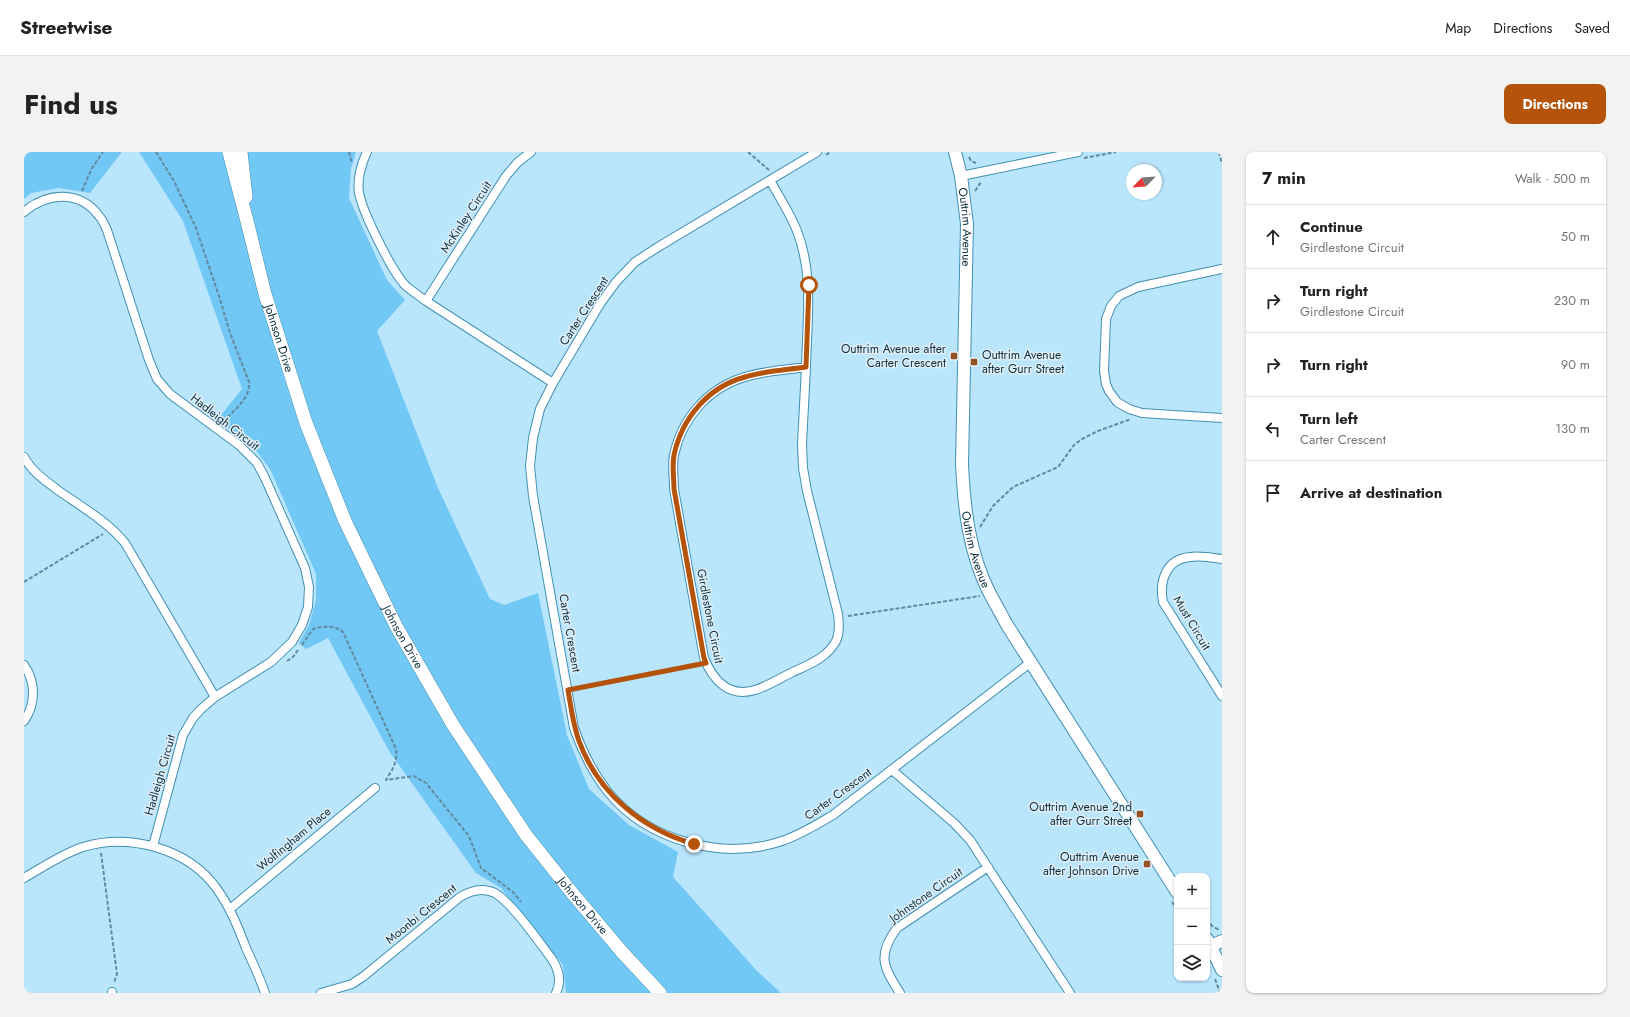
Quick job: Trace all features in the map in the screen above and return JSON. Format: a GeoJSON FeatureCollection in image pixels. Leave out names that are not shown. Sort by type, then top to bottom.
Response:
{"type":"FeatureCollection","features":[{"type":"Feature","properties":{"kind":"main road","name":"Johnson Drive"},"geometry":{"type":"LineString","coordinates":[[229,152],[265,294],[306,423],[345,521],[396,626],[453,726],[526,835],[622,952],[660,993]]}},
{"type":"Feature","properties":{"kind":"main road","name":"Johnson Drive"},"geometry":{"type":"LineString","coordinates":[[241,152],[245,178],[248,225]]}},
{"type":"Feature","properties":{"kind":"street"},"geometry":{"type":"LineString","coordinates":[[367,152],[360,170],[359,192],[365,212],[395,271],[406,285],[426,300],[553,383]]}},
{"type":"Feature","properties":{"kind":"street","name":"McKinley Circuit"},"geometry":{"type":"LineString","coordinates":[[426,300],[506,176],[518,162],[531,152]]}},
{"type":"Feature","properties":{"kind":"street","name":"Carter Crescent"},"geometry":{"type":"LineString","coordinates":[[817,152],[658,247],[625,272],[600,304],[553,383],[540,409],[535,430],[530,466],[533,496],[574,728],[579,742],[591,768],[608,792],[618,803],[641,821],[667,835],[694,844],[730,848],[752,848],[781,842],[808,831],[833,815],[1031,662]]}},
{"type":"Feature","properties":{"kind":"street","name":"Outtrim Avenue"},"geometry":{"type":"LineString","coordinates":[[955,152],[961,176],[967,224],[962,464],[966,520],[975,557],[989,592],[1007,624],[1174,887]]}},
{"type":"Feature","properties":{"kind":"street"},"geometry":{"type":"LineString","coordinates":[[961,176],[1078,156]]}},
{"type":"Feature","properties":{"kind":"street","name":"Girdlestone Circuit"},"geometry":{"type":"LineString","coordinates":[[773,178],[792,219],[806,258],[809,285],[806,367],[802,444],[803,468],[807,491],[839,618],[838,634],[836,641],[828,652],[816,661],[756,690],[743,691],[729,688],[718,681],[709,671],[704,658],[674,489],[674,455],[680,434],[691,414],[715,391],[724,385],[745,377],[806,367]]}},
{"type":"Feature","properties":{"kind":"street","name":"Hadleigh Circuit"},"geometry":{"type":"LineString","coordinates":[[24,212],[38,201],[45,198],[60,196],[78,200],[89,205],[100,216],[107,230],[149,360],[157,378],[170,394],[239,445],[257,463],[305,568],[309,587],[306,613],[302,625],[292,642],[280,655],[215,697],[193,718],[184,735],[153,846]]}},
{"type":"Feature","properties":{"kind":"street"},"geometry":{"type":"LineString","coordinates":[[1222,269],[1138,287],[1119,296],[1111,306],[1106,319],[1104,371],[1106,384],[1109,391],[1118,402],[1134,411],[1222,418]]}},
{"type":"Feature","properties":{"kind":"street"},"geometry":{"type":"LineString","coordinates":[[24,457],[27,463],[40,477],[110,528],[125,544],[215,697]]}},
{"type":"Feature","properties":{"kind":"street","name":"Must Circuit"},"geometry":{"type":"LineString","coordinates":[[1222,558],[1191,556],[1180,559],[1167,570],[1162,580],[1161,591],[1164,602],[1222,696]]}},
{"type":"Feature","properties":{"kind":"street"},"geometry":{"type":"LineString","coordinates":[[24,665],[30,677],[33,692],[32,707],[24,721]]}},
{"type":"Feature","properties":{"kind":"street"},"geometry":{"type":"LineString","coordinates":[[892,770],[954,823],[970,840],[1070,993]]}},
{"type":"Feature","properties":{"kind":"street","name":"Wolfingham Place"},"geometry":{"type":"LineString","coordinates":[[230,909],[374,788]]}},
{"type":"Feature","properties":{"kind":"street"},"geometry":{"type":"LineString","coordinates":[[24,878],[60,858],[82,848],[100,844],[117,842],[153,846],[176,855],[198,869],[216,887],[230,909],[265,993]]}},
{"type":"Feature","properties":{"kind":"street","name":"Johnstone Circuit"},"geometry":{"type":"LineString","coordinates":[[900,993],[885,967],[884,953],[889,939],[897,928],[988,868]]}},
{"type":"Feature","properties":{"kind":"street","name":"Moonbi Crescent"},"geometry":{"type":"LineString","coordinates":[[321,993],[352,984],[364,976],[460,897],[469,892],[479,890],[494,892],[506,902],[552,959],[558,968],[560,978],[556,993]]}},
{"type":"Feature","properties":{"kind":"street"},"geometry":{"type":"LineString","coordinates":[[1213,942],[1221,962]]}},
{"type":"Feature","properties":{"kind":"path"},"geometry":{"type":"LineString","coordinates":[[78,200],[92,168],[103,152]]}},
{"type":"Feature","properties":{"kind":"path"},"geometry":{"type":"LineString","coordinates":[[156,152],[174,181],[196,228],[230,334],[249,382],[250,389],[248,395],[217,429]]}},
{"type":"Feature","properties":{"kind":"path"},"geometry":{"type":"LineString","coordinates":[[748,152],[773,178]]}},
{"type":"Feature","properties":{"kind":"path"},"geometry":{"type":"LineString","coordinates":[[1078,156],[1116,152]]}},
{"type":"Feature","properties":{"kind":"path"},"geometry":{"type":"LineString","coordinates":[[1219,152],[1222,164]]}},
{"type":"Feature","properties":{"kind":"path"},"geometry":{"type":"LineString","coordinates":[[974,192],[978,183],[984,179]]}},
{"type":"Feature","properties":{"kind":"path"},"geometry":{"type":"LineString","coordinates":[[977,522],[979,530],[993,506],[1013,487],[1058,466],[1074,445],[1082,439],[1098,431],[1131,419],[1134,411]]}},
{"type":"Feature","properties":{"kind":"path"},"geometry":{"type":"LineString","coordinates":[[24,582],[77,552],[107,532],[110,528]]}},
{"type":"Feature","properties":{"kind":"path"},"geometry":{"type":"LineString","coordinates":[[839,618],[980,596],[982,601]]}},
{"type":"Feature","properties":{"kind":"path"},"geometry":{"type":"LineString","coordinates":[[280,655],[285,660],[290,659],[313,629],[332,627],[343,632],[396,749],[396,761],[386,780],[414,776],[426,783],[469,836],[481,868],[513,892],[525,908],[526,915],[521,920]]}},
{"type":"Feature","properties":{"kind":"path"},"geometry":{"type":"LineString","coordinates":[[568,690],[706,663]]}},
{"type":"Feature","properties":{"kind":"path"},"geometry":{"type":"LineString","coordinates":[[100,844],[117,974],[112,993]]}},
{"type":"Feature","properties":{"kind":"path"},"geometry":{"type":"LineString","coordinates":[[1210,923],[1212,926],[1222,930]]}},
{"type":"Feature","properties":{"kind":"shaded area"},"geometry":{"type":"Polygon","coordinates":[[[24,152],[122,152],[90,193],[59,188],[31,193],[24,199],[24,152]]]}},
{"type":"Feature","properties":{"kind":"shaded area"},"geometry":{"type":"Polygon","coordinates":[[[139,152],[356,152],[351,169],[349,198],[387,280],[405,300],[377,331],[438,488],[490,599],[504,605],[538,593],[567,735],[589,789],[629,825],[678,852],[673,877],[757,971],[781,993],[566,993],[563,965],[501,888],[476,873],[389,751],[328,638],[306,649],[299,643],[309,625],[316,600],[316,574],[270,469],[254,448],[217,420],[242,389],[183,221],[139,152]]]}},
{"type":"Feature","properties":{"kind":"place","name":"Outtrim Avenue after Carter Crescent"},"geometry":{"type":"Point","coordinates":[954,356]}},
{"type":"Feature","properties":{"kind":"place","name":"Outtrim Avenue after Gurr Street"},"geometry":{"type":"Point","coordinates":[974,362]}},
{"type":"Feature","properties":{"kind":"place","name":"Outtrim Avenue 2nd after Gurr Street"},"geometry":{"type":"Point","coordinates":[1140,814]}},
{"type":"Feature","properties":{"kind":"place","name":"Outtrim Avenue after Johnson Drive"},"geometry":{"type":"Point","coordinates":[1147,864]}},
{"type":"Feature","properties":{"kind":"route"},"geometry":{"type":"LineString","coordinates":[[694,844],[667,835],[641,821],[618,803],[608,792],[591,768],[579,742],[574,728],[568,690],[706,663],[674,489],[674,455],[680,434],[691,414],[715,391],[724,385],[745,377],[806,367],[809,285]]}}]}
